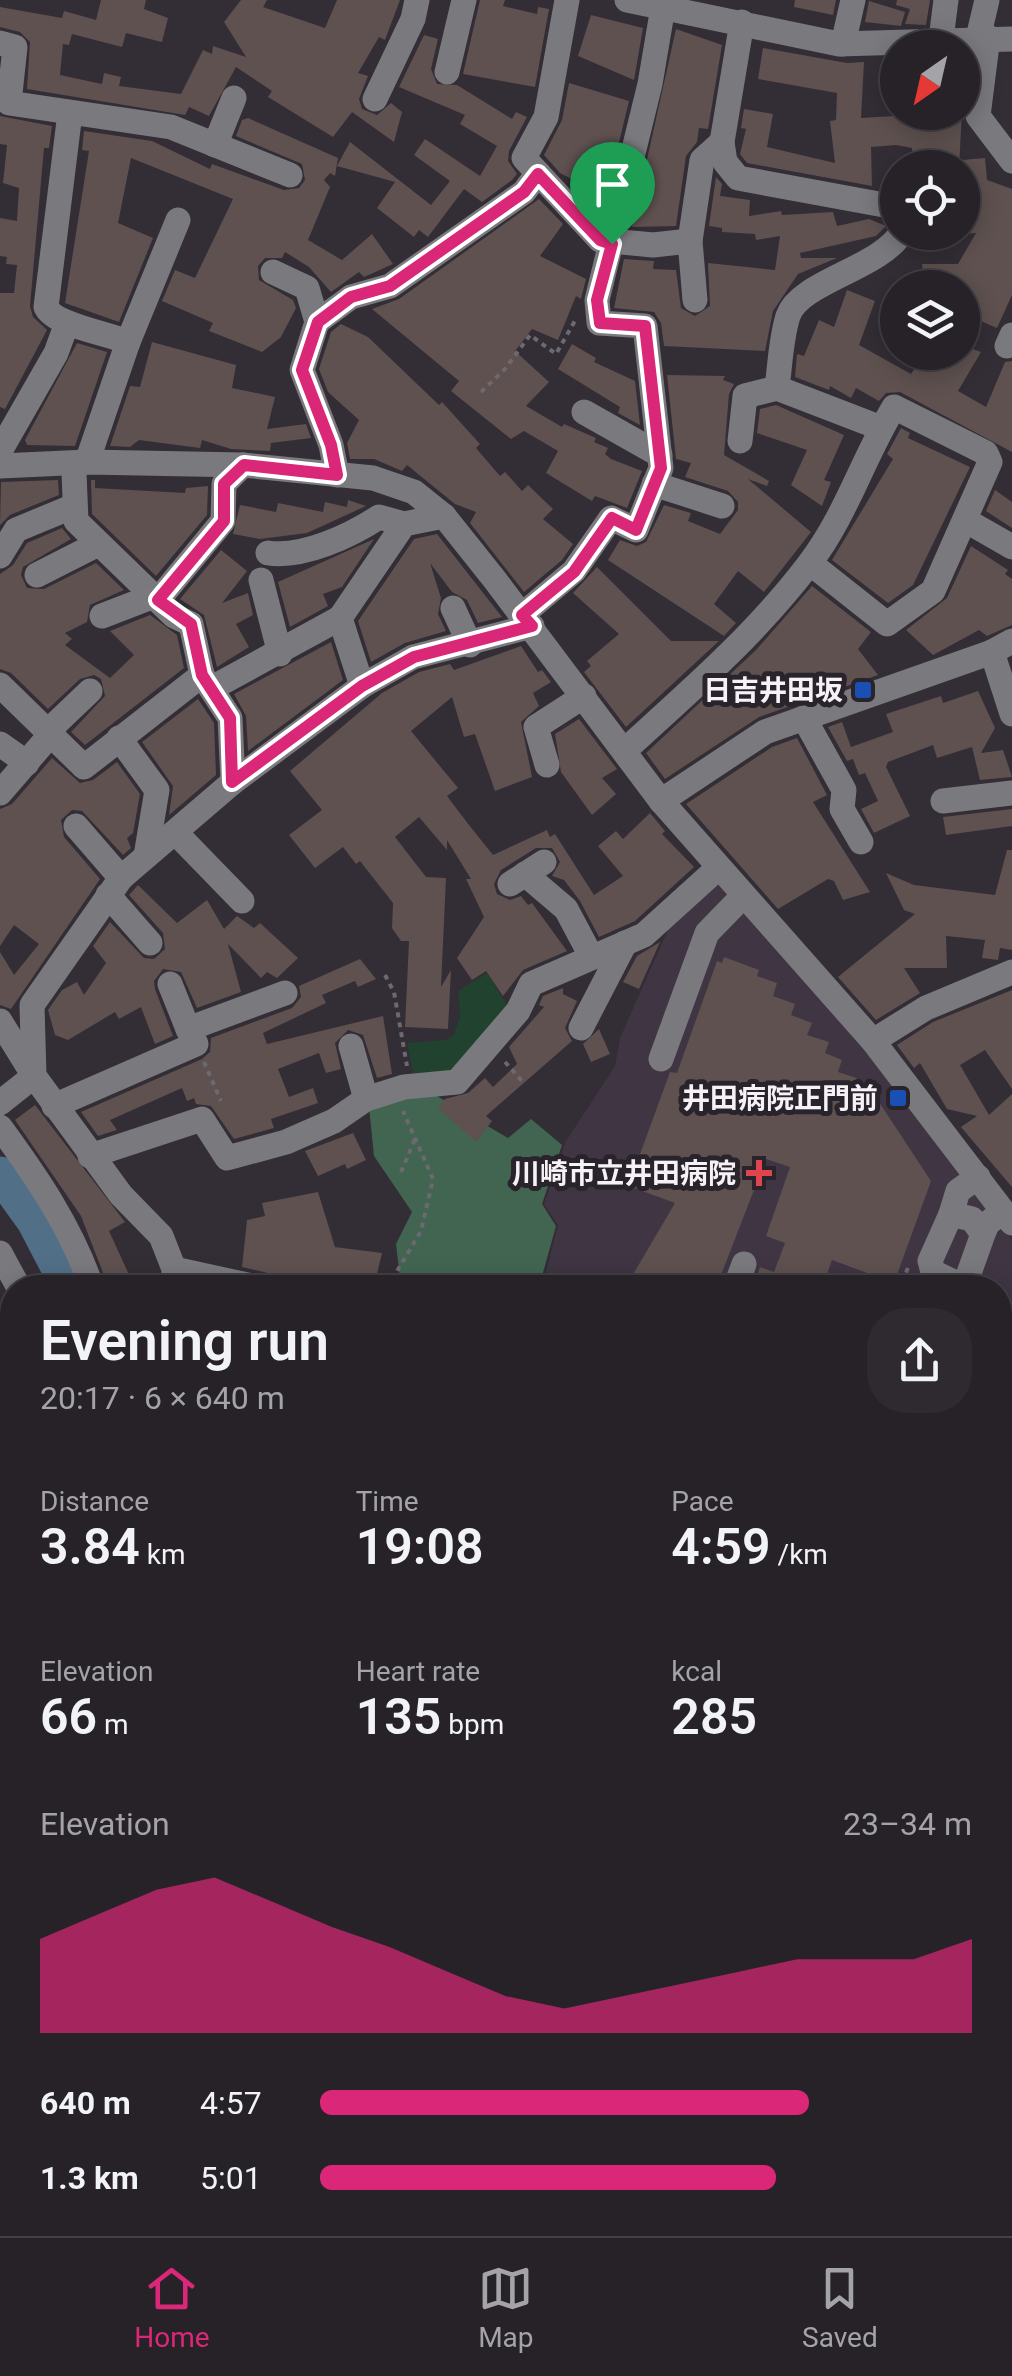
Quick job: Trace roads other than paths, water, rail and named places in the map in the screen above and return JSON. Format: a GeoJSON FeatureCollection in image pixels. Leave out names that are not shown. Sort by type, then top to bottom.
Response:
{"type":"FeatureCollection","features":[{"type":"Feature","properties":{"kind":"street"},"geometry":{"type":"LineString","coordinates":[[376,99],[413,19],[417,0]]}},
{"type":"Feature","properties":{"kind":"street"},"geometry":{"type":"LineString","coordinates":[[446,72],[464,0]]}},
{"type":"Feature","properties":{"kind":"street"},"geometry":{"type":"LineString","coordinates":[[567,0],[546,117],[524,158],[600,240],[612,244],[690,241]]}},
{"type":"Feature","properties":{"kind":"street"},"geometry":{"type":"LineString","coordinates":[[626,0],[842,44],[880,42]]}},
{"type":"Feature","properties":{"kind":"street"},"geometry":{"type":"LineString","coordinates":[[842,44],[853,0]]}},
{"type":"Feature","properties":{"kind":"street"},"geometry":{"type":"LineString","coordinates":[[943,30],[946,0]]}},
{"type":"Feature","properties":{"kind":"street"},"geometry":{"type":"LineString","coordinates":[[987,0],[992,38],[978,116],[1012,162]]}},
{"type":"Feature","properties":{"kind":"street"},"geometry":{"type":"LineString","coordinates":[[34,1076],[32,1005],[115,886],[146,856],[232,782],[362,686],[414,657],[470,644],[527,621],[574,572],[612,518],[636,530],[654,484],[660,455],[645,326],[600,323],[597,300],[650,84],[663,7]]}},
{"type":"Feature","properties":{"kind":"street"},"geometry":{"type":"LineString","coordinates":[[742,22],[722,142],[725,162],[738,178],[880,204]]}},
{"type":"Feature","properties":{"kind":"street"},"geometry":{"type":"LineString","coordinates":[[0,43],[15,47],[9,103],[171,128],[290,176]]}},
{"type":"Feature","properties":{"kind":"street"},"geometry":{"type":"LineString","coordinates":[[214,145],[234,98]]}},
{"type":"Feature","properties":{"kind":"street"},"geometry":{"type":"LineString","coordinates":[[70,113],[46,306],[50,316],[128,342]]}},
{"type":"Feature","properties":{"kind":"street"},"geometry":{"type":"LineString","coordinates":[[696,300],[690,241],[702,160],[722,142]]}},
{"type":"Feature","properties":{"kind":"street"},"geometry":{"type":"LineString","coordinates":[[337,475],[331,445],[302,370],[318,322],[351,297],[390,286],[524,192],[538,174]]}},
{"type":"Feature","properties":{"kind":"street"},"geometry":{"type":"LineString","coordinates":[[178,220],[81,467],[74,506],[76,521],[96,545],[191,624],[207,681],[230,718],[232,782]]}},
{"type":"Feature","properties":{"kind":"street"},"geometry":{"type":"LineString","coordinates":[[776,388],[788,316],[796,302],[883,250]]}},
{"type":"Feature","properties":{"kind":"street"},"geometry":{"type":"LineString","coordinates":[[274,272],[307,288],[318,322]]}},
{"type":"Feature","properties":{"kind":"street"},"geometry":{"type":"LineString","coordinates":[[0,450],[56,353],[67,323]]}},
{"type":"Feature","properties":{"kind":"street"},"geometry":{"type":"LineString","coordinates":[[740,440],[745,396],[776,388],[881,428]]}},
{"type":"Feature","properties":{"kind":"street"},"geometry":{"type":"LineString","coordinates":[[624,751],[726,659],[810,562],[840,516],[894,407],[986,453],[990,462],[934,591],[887,624],[810,562]]}},
{"type":"Feature","properties":{"kind":"street"},"geometry":{"type":"LineString","coordinates":[[584,412],[660,455]]}},
{"type":"Feature","properties":{"kind":"street"},"geometry":{"type":"LineString","coordinates":[[102,616],[156,598],[224,521],[224,484],[244,465]]}},
{"type":"Feature","properties":{"kind":"street"},"geometry":{"type":"LineString","coordinates":[[0,466],[244,465],[373,478],[414,492],[444,516],[661,800],[873,1041],[1008,1217],[987,1224],[969,1275]]}},
{"type":"Feature","properties":{"kind":"street"},"geometry":{"type":"LineString","coordinates":[[654,484],[722,506]]}},
{"type":"Feature","properties":{"kind":"street"},"geometry":{"type":"LineString","coordinates":[[0,556],[16,530],[74,506]]}},
{"type":"Feature","properties":{"kind":"street"},"geometry":{"type":"LineString","coordinates":[[268,553],[284,555],[302,550],[357,532],[380,517],[404,524],[444,516]]}},
{"type":"Feature","properties":{"kind":"street"},"geometry":{"type":"LineString","coordinates":[[966,520],[1012,548]]}},
{"type":"Feature","properties":{"kind":"street"},"geometry":{"type":"LineString","coordinates":[[0,685],[84,766],[119,738],[207,681],[280,654],[340,618],[404,524]]}},
{"type":"Feature","properties":{"kind":"street"},"geometry":{"type":"LineString","coordinates":[[36,575],[96,545]]}},
{"type":"Feature","properties":{"kind":"street"},"geometry":{"type":"LineString","coordinates":[[260,580],[280,654]]}},
{"type":"Feature","properties":{"kind":"street"},"geometry":{"type":"LineString","coordinates":[[453,608],[470,644]]}},
{"type":"Feature","properties":{"kind":"street"},"geometry":{"type":"LineString","coordinates":[[340,618],[362,686]]}},
{"type":"Feature","properties":{"kind":"street"},"geometry":{"type":"LineString","coordinates":[[661,800],[765,732],[1002,647],[1012,714]]}},
{"type":"Feature","properties":{"kind":"street"},"geometry":{"type":"LineString","coordinates":[[0,793],[90,690]]}},
{"type":"Feature","properties":{"kind":"street"},"geometry":{"type":"LineString","coordinates":[[547,766],[536,727],[584,696]]}},
{"type":"Feature","properties":{"kind":"street"},"geometry":{"type":"LineString","coordinates":[[804,718],[844,790],[842,809],[861,842]]}},
{"type":"Feature","properties":{"kind":"street"},"geometry":{"type":"LineString","coordinates":[[119,738],[156,790],[146,856]]}},
{"type":"Feature","properties":{"kind":"street"},"geometry":{"type":"LineString","coordinates":[[0,744],[26,763]]}},
{"type":"Feature","properties":{"kind":"street"},"geometry":{"type":"LineString","coordinates":[[943,800],[1012,794]]}},
{"type":"Feature","properties":{"kind":"street"},"geometry":{"type":"LineString","coordinates":[[76,826],[150,943]]}},
{"type":"Feature","properties":{"kind":"street"},"geometry":{"type":"LineString","coordinates":[[175,832],[242,901]]}},
{"type":"Feature","properties":{"kind":"street"},"geometry":{"type":"LineString","coordinates":[[90,1156],[202,1120],[227,1158],[286,1142],[366,1100],[407,1087],[457,1082],[518,1012],[531,984],[644,935],[718,868]]}},
{"type":"Feature","properties":{"kind":"street"},"geometry":{"type":"LineString","coordinates":[[526,873],[566,909],[591,956]]}},
{"type":"Feature","properties":{"kind":"street"},"geometry":{"type":"LineString","coordinates":[[661,1059],[707,933],[743,896]]}},
{"type":"Feature","properties":{"kind":"street"},"geometry":{"type":"LineString","coordinates":[[581,1028],[624,943]]}},
{"type":"Feature","properties":{"kind":"street"},"geometry":{"type":"LineString","coordinates":[[873,1041],[926,1008],[1012,972]]}},
{"type":"Feature","properties":{"kind":"street"},"geometry":{"type":"LineString","coordinates":[[170,984],[192,1036]]}},
{"type":"Feature","properties":{"kind":"street"},"geometry":{"type":"LineString","coordinates":[[54,1106],[285,993]]}},
{"type":"Feature","properties":{"kind":"street"},"geometry":{"type":"LineString","coordinates":[[0,1021],[90,1156],[161,1236],[172,1275]]}},
{"type":"Feature","properties":{"kind":"street"},"geometry":{"type":"LineString","coordinates":[[351,1046],[366,1100]]}},
{"type":"Feature","properties":{"kind":"street"},"geometry":{"type":"LineString","coordinates":[[0,1103],[34,1076]]}},
{"type":"Feature","properties":{"kind":"street"},"geometry":{"type":"LineString","coordinates":[[0,1127],[59,1211],[86,1275]]}},
{"type":"Feature","properties":{"kind":"street"},"geometry":{"type":"LineString","coordinates":[[939,1275],[933,1272],[930,1261],[958,1191],[978,1176]]}},
{"type":"Feature","properties":{"kind":"street"},"geometry":{"type":"LineString","coordinates":[[950,1214],[972,1219],[984,1234]]}},
{"type":"Feature","properties":{"kind":"street"},"geometry":{"type":"LineString","coordinates":[[0,1252],[12,1275]]}},
{"type":"Feature","properties":{"kind":"waterway"},"geometry":{"type":"LineString","coordinates":[[0,1174],[34,1221],[62,1275]]}},
{"type":"Feature","properties":{"kind":"place","name":"日吉井田坂"},"geometry":{"type":"Point","coordinates":[863,690]}},
{"type":"Feature","properties":{"kind":"place","name":"井田病院正門前"},"geometry":{"type":"Point","coordinates":[898,1098]}},
{"type":"Feature","properties":{"kind":"place","name":"川崎市立井田病院"},"geometry":{"type":"Point","coordinates":[759,1173]}}]}
